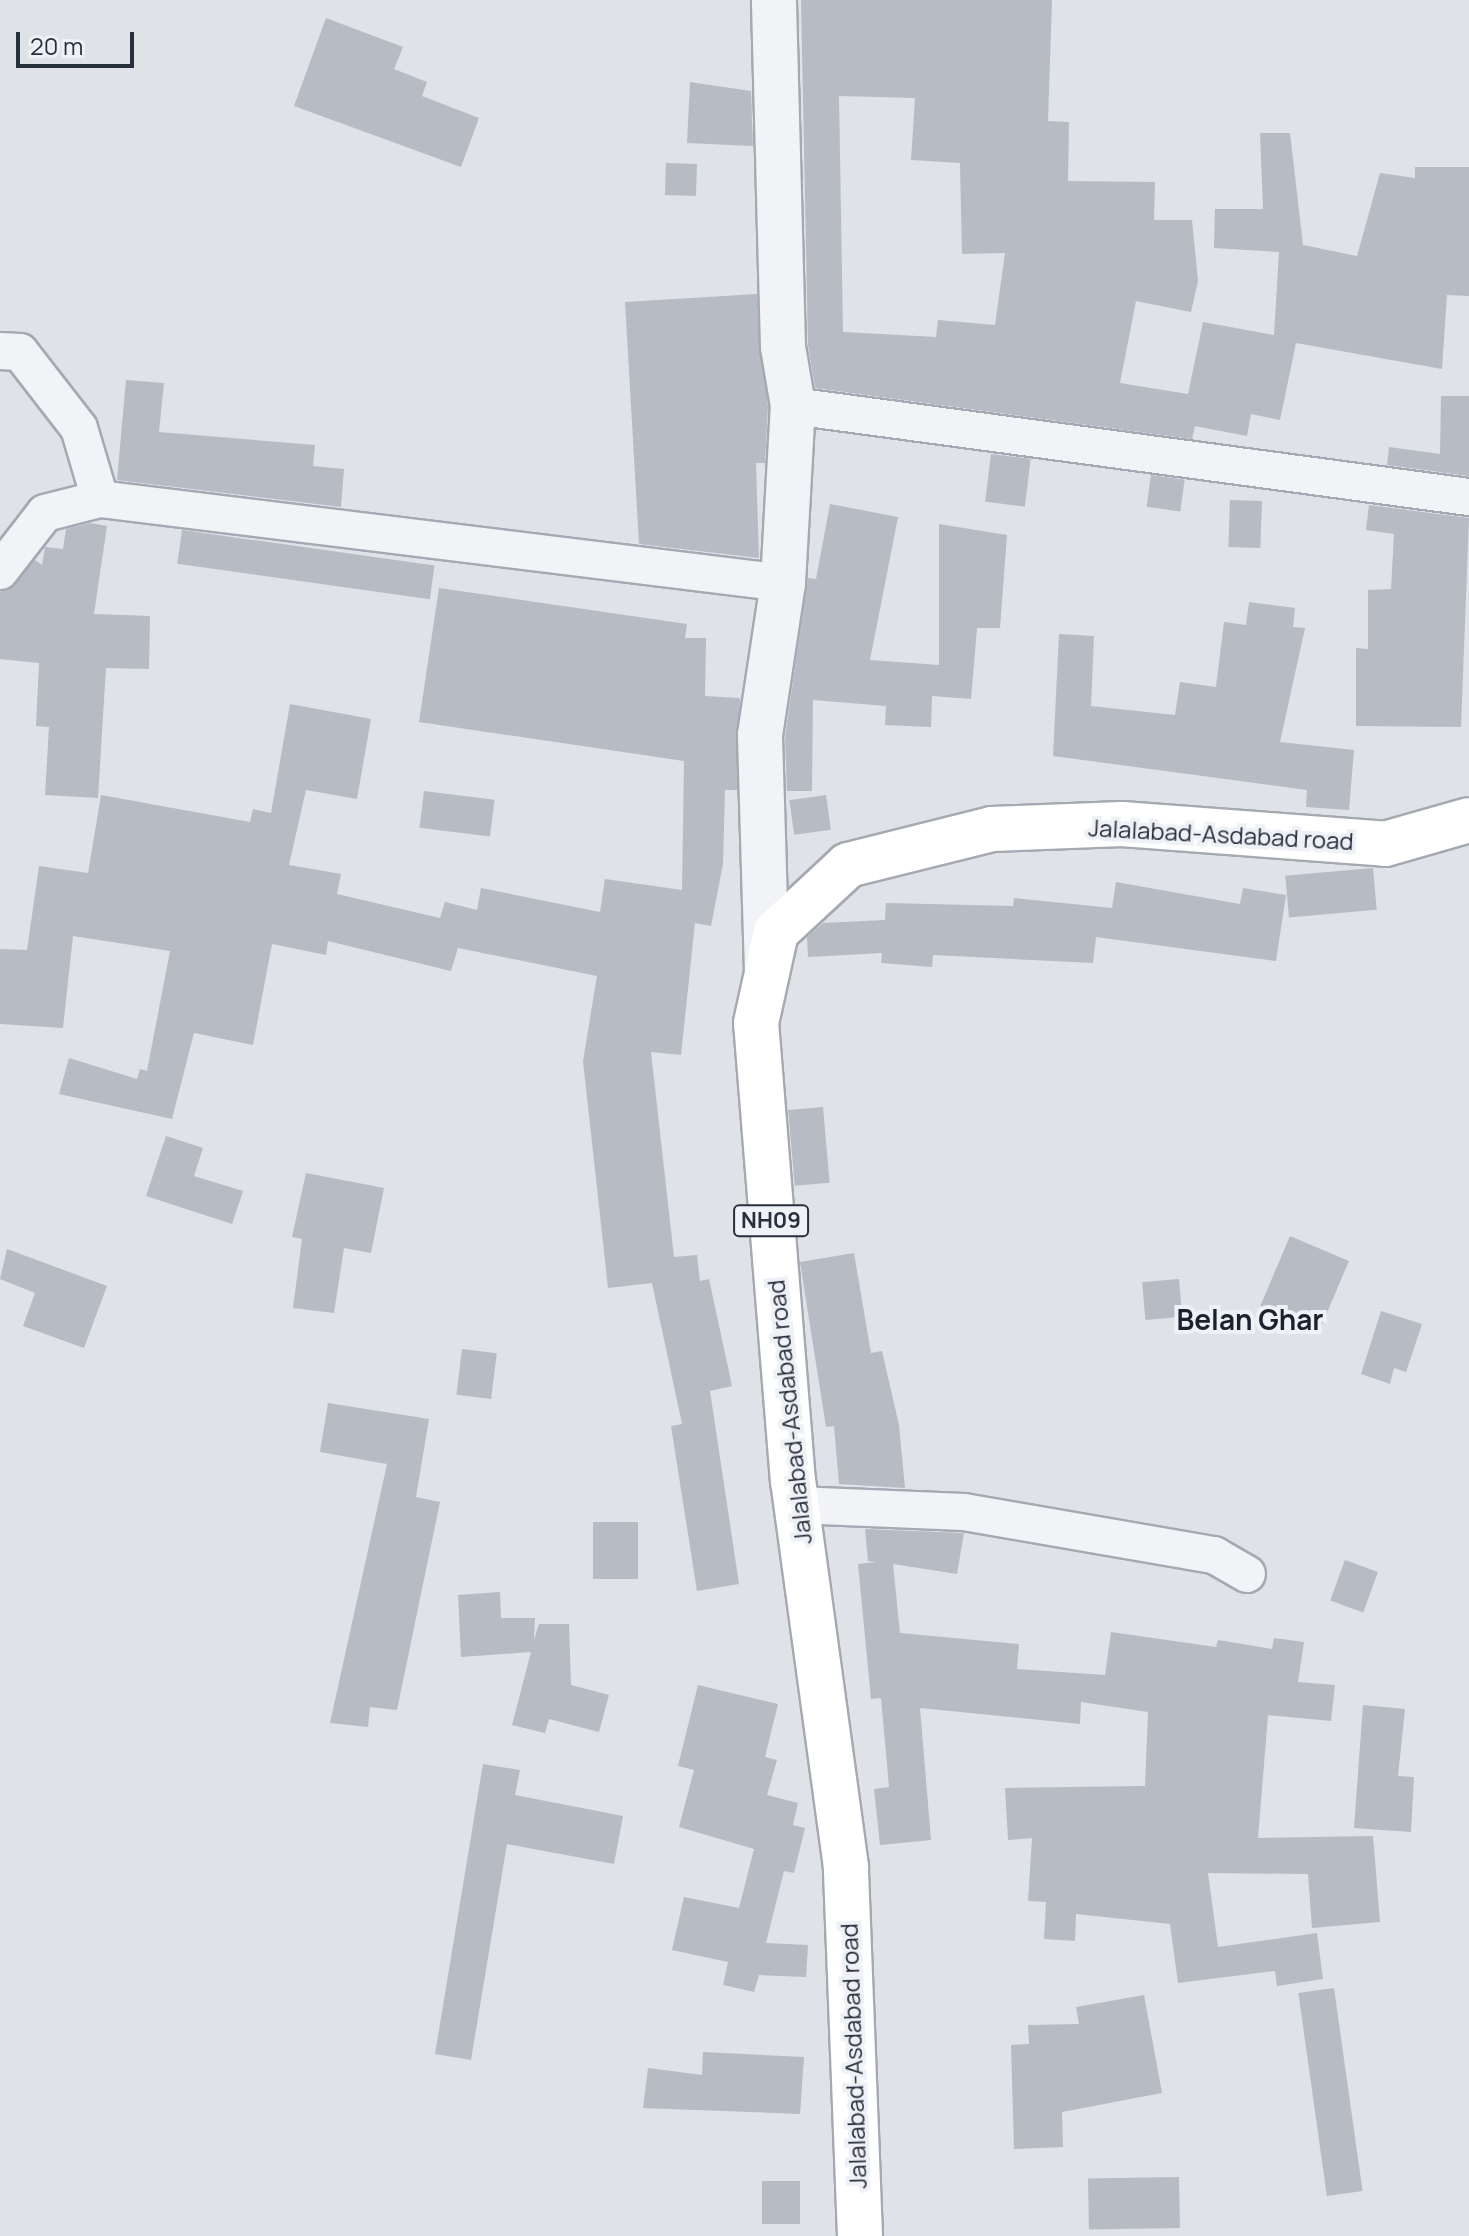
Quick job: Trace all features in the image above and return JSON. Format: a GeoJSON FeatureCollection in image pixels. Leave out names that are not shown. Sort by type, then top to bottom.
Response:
{"type":"FeatureCollection","features":[{"type":"Feature","properties":{"kind":"main road","name":"Jalalabad-Asdabad road"},"geometry":{"type":"LineString","coordinates":[[860,2236],[846,1867],[796,1505],[756,1023],[776,932],[848,865],[992,829],[1122,824],[1385,844],[1469,820]]}},
{"type":"Feature","properties":{"kind":"street"},"geometry":{"type":"LineString","coordinates":[[767,975],[760,735],[783,583],[793,406],[783,347],[774,0]]}},
{"type":"Feature","properties":{"kind":"street"},"geometry":{"type":"LineString","coordinates":[[0,351],[20,352],[79,428],[100,499]]}},
{"type":"Feature","properties":{"kind":"street"},"geometry":{"type":"LineString","coordinates":[[793,406],[1469,497]]}},
{"type":"Feature","properties":{"kind":"street"},"geometry":{"type":"LineString","coordinates":[[0,571],[45,513],[100,499],[783,583]]}},
{"type":"Feature","properties":{"kind":"street"},"geometry":{"type":"LineString","coordinates":[[796,1505],[964,1512],[1214,1555],[1247,1574]]}},
{"type":"Feature","properties":{"kind":"building"},"geometry":{"type":"Polygon","coordinates":[[[801,0],[1052,0],[1048,121],[1069,122],[1068,181],[1155,182],[1154,220],[1192,220],[1198,281],[1191,312],[1136,301],[1120,383],[1188,394],[1203,322],[1274,335],[1279,252],[1214,248],[1215,209],[1263,209],[1260,133],[1290,133],[1303,245],[1357,256],[1380,173],[1415,178],[1415,167],[1469,167],[1469,296],[1447,295],[1442,369],[1296,343],[1280,420],[1251,414],[1247,436],[1195,426],[1192,439],[815,388],[808,345],[801,0]],[[839,96],[843,332],[936,337],[938,320],[995,325],[1005,253],[962,254],[960,163],[911,160],[915,98],[839,96]]]}},
{"type":"Feature","properties":{"kind":"building"},"geometry":{"type":"Polygon","coordinates":[[[326,18],[403,47],[394,69],[427,82],[422,96],[479,118],[461,167],[294,106],[326,18]]]}},
{"type":"Feature","properties":{"kind":"building"},"geometry":{"type":"Polygon","coordinates":[[[690,82],[751,91],[753,146],[687,143],[690,82]]]}},
{"type":"Feature","properties":{"kind":"building"},"geometry":{"type":"Polygon","coordinates":[[[666,163],[697,164],[696,196],[665,195],[666,163]]]}},
{"type":"Feature","properties":{"kind":"building"},"geometry":{"type":"Polygon","coordinates":[[[757,294],[768,407],[765,463],[756,463],[759,558],[639,544],[625,302],[757,294]]]}},
{"type":"Feature","properties":{"kind":"building"},"geometry":{"type":"Polygon","coordinates":[[[126,380],[164,383],[159,432],[315,445],[313,466],[344,469],[341,507],[117,480],[126,380]]]}},
{"type":"Feature","properties":{"kind":"building"},"geometry":{"type":"Polygon","coordinates":[[[1441,396],[1469,396],[1469,476],[1387,465],[1389,447],[1440,454],[1441,396]]]}},
{"type":"Feature","properties":{"kind":"building"},"geometry":{"type":"Polygon","coordinates":[[[991,454],[1031,459],[1025,507],[985,502],[991,454]]]}},
{"type":"Feature","properties":{"kind":"building"},"geometry":{"type":"Polygon","coordinates":[[[1151,475],[1185,480],[1180,511],[1147,507],[1151,475]]]}},
{"type":"Feature","properties":{"kind":"building"},"geometry":{"type":"Polygon","coordinates":[[[1230,500],[1262,501],[1260,548],[1228,547],[1230,500]]]}},
{"type":"Feature","properties":{"kind":"building"},"geometry":{"type":"Polygon","coordinates":[[[830,504],[898,517],[870,660],[939,665],[939,524],[1007,535],[1000,628],[977,628],[971,699],[932,696],[931,727],[885,725],[886,706],[813,700],[812,791],[787,791],[785,737],[808,578],[816,579],[830,504]]]}},
{"type":"Feature","properties":{"kind":"building"},"geometry":{"type":"Polygon","coordinates":[[[1369,505],[1469,518],[1461,727],[1356,726],[1356,648],[1368,649],[1368,590],[1391,589],[1394,534],[1366,530],[1369,505]]]}},
{"type":"Feature","properties":{"kind":"building"},"geometry":{"type":"Polygon","coordinates":[[[90,523],[107,526],[94,614],[150,616],[149,669],[106,668],[98,798],[45,795],[49,727],[36,726],[39,663],[0,659],[0,592],[35,560],[42,565],[45,547],[63,549],[66,529],[90,523]]]}},
{"type":"Feature","properties":{"kind":"building"},"geometry":{"type":"Polygon","coordinates":[[[182,530],[435,565],[430,599],[177,564],[182,530]]]}},
{"type":"Feature","properties":{"kind":"building"},"geometry":{"type":"Polygon","coordinates":[[[439,588],[687,624],[685,638],[706,638],[705,696],[740,698],[737,790],[725,790],[723,864],[711,926],[695,923],[681,1055],[651,1052],[674,1257],[697,1255],[700,1281],[709,1279],[732,1386],[710,1391],[739,1584],[697,1591],[671,1426],[682,1424],[652,1283],[608,1288],[583,1061],[597,976],[458,948],[451,971],[328,941],[326,955],[272,944],[253,1045],[194,1033],[172,1119],[59,1094],[69,1058],[137,1079],[140,1069],[147,1071],[170,951],[73,936],[63,1028],[0,1024],[0,949],[27,950],[39,866],[88,873],[101,795],[250,822],[253,809],[271,813],[290,704],[371,719],[357,799],[306,790],[289,865],[341,874],[337,894],[440,918],[445,902],[477,910],[481,888],[600,912],[605,879],[682,890],[684,761],[419,722],[439,588]]]}},
{"type":"Feature","properties":{"kind":"building"},"geometry":{"type":"Polygon","coordinates":[[[1249,602],[1295,608],[1293,627],[1305,628],[1280,742],[1354,750],[1349,810],[1306,807],[1307,790],[1053,756],[1059,634],[1094,636],[1091,706],[1175,715],[1180,682],[1216,687],[1224,622],[1246,625],[1249,602]]]}},
{"type":"Feature","properties":{"kind":"building"},"geometry":{"type":"Polygon","coordinates":[[[424,791],[494,800],[490,836],[419,828],[424,791]]]}},
{"type":"Feature","properties":{"kind":"building"},"geometry":{"type":"Polygon","coordinates":[[[826,795],[831,830],[794,835],[789,800],[826,795]]]}},
{"type":"Feature","properties":{"kind":"building"},"geometry":{"type":"Polygon","coordinates":[[[1373,868],[1377,910],[1289,918],[1285,876],[1373,868]]]}},
{"type":"Feature","properties":{"kind":"building"},"geometry":{"type":"Polygon","coordinates":[[[1116,882],[1240,904],[1243,888],[1286,895],[1276,961],[1096,937],[1093,963],[933,955],[932,967],[881,963],[882,953],[808,957],[807,937],[823,923],[885,920],[886,903],[1013,906],[1014,898],[1112,908],[1116,882]]]}},
{"type":"Feature","properties":{"kind":"building"},"geometry":{"type":"Polygon","coordinates":[[[823,1107],[830,1183],[795,1186],[788,1110],[823,1107]]]}},
{"type":"Feature","properties":{"kind":"building"},"geometry":{"type":"Polygon","coordinates":[[[166,1136],[203,1148],[194,1176],[243,1191],[232,1224],[146,1196],[166,1136]]]}},
{"type":"Feature","properties":{"kind":"building"},"geometry":{"type":"Polygon","coordinates":[[[306,1173],[384,1188],[371,1253],[344,1248],[334,1313],[293,1308],[302,1239],[292,1237],[306,1173]]]}},
{"type":"Feature","properties":{"kind":"building"},"geometry":{"type":"Polygon","coordinates":[[[1290,1236],[1349,1261],[1319,1331],[1260,1306],[1290,1236]]]}},
{"type":"Feature","properties":{"kind":"building"},"geometry":{"type":"Polygon","coordinates":[[[7,1249],[107,1286],[84,1348],[23,1326],[35,1293],[0,1279],[7,1249]]]}},
{"type":"Feature","properties":{"kind":"building"},"geometry":{"type":"Polygon","coordinates":[[[854,1253],[871,1353],[882,1351],[899,1425],[905,1488],[839,1484],[834,1426],[826,1427],[800,1262],[854,1253]]]}},
{"type":"Feature","properties":{"kind":"building"},"geometry":{"type":"Polygon","coordinates":[[[1179,1279],[1182,1317],[1145,1320],[1142,1282],[1179,1279]]]}},
{"type":"Feature","properties":{"kind":"building"},"geometry":{"type":"Polygon","coordinates":[[[1381,1311],[1422,1324],[1406,1372],[1394,1368],[1390,1384],[1361,1374],[1381,1311]]]}},
{"type":"Feature","properties":{"kind":"building"},"geometry":{"type":"Polygon","coordinates":[[[462,1349],[497,1353],[491,1399],[456,1395],[462,1349]]]}},
{"type":"Feature","properties":{"kind":"building"},"geometry":{"type":"Polygon","coordinates":[[[328,1403],[429,1419],[416,1497],[440,1502],[397,1710],[370,1707],[368,1727],[330,1723],[387,1464],[320,1452],[328,1403]]]}},
{"type":"Feature","properties":{"kind":"building"},"geometry":{"type":"Polygon","coordinates":[[[593,1522],[638,1522],[638,1579],[593,1579],[593,1522]]]}},
{"type":"Feature","properties":{"kind":"building"},"geometry":{"type":"Polygon","coordinates":[[[865,1529],[964,1533],[957,1574],[893,1564],[900,1633],[1019,1644],[1017,1669],[1105,1675],[1111,1632],[1216,1647],[1218,1640],[1272,1649],[1274,1638],[1304,1642],[1298,1682],[1335,1685],[1331,1721],[1268,1715],[1258,1838],[1373,1836],[1380,1922],[1312,1928],[1308,1874],[1208,1873],[1218,1947],[1317,1933],[1323,1979],[1277,1986],[1275,1971],[1178,1983],[1170,1924],[1076,1914],[1075,1941],[1044,1939],[1046,1902],[1028,1901],[1032,1838],[1008,1840],[1005,1788],[1145,1786],[1148,1712],[1081,1702],[1080,1724],[920,1708],[931,1840],[880,1845],[874,1789],[889,1787],[881,1698],[871,1699],[858,1564],[876,1562],[868,1561],[865,1529]]]}},
{"type":"Feature","properties":{"kind":"building"},"geometry":{"type":"Polygon","coordinates":[[[1345,1560],[1378,1572],[1363,1612],[1330,1600],[1345,1560]]]}},
{"type":"Feature","properties":{"kind":"building"},"geometry":{"type":"Polygon","coordinates":[[[500,1592],[501,1618],[535,1618],[534,1640],[539,1624],[569,1624],[571,1685],[609,1695],[599,1732],[549,1719],[545,1733],[512,1725],[531,1652],[461,1657],[458,1595],[500,1592]]]}},
{"type":"Feature","properties":{"kind":"building"},"geometry":{"type":"Polygon","coordinates":[[[698,1685],[778,1704],[765,1757],[777,1760],[767,1795],[798,1803],[793,1825],[805,1828],[794,1873],[784,1871],[766,1943],[808,1945],[806,1977],[759,1975],[754,1992],[723,1985],[728,1962],[672,1950],[684,1897],[739,1908],[754,1849],[679,1827],[694,1770],[678,1766],[698,1685]]]}},
{"type":"Feature","properties":{"kind":"building"},"geometry":{"type":"Polygon","coordinates":[[[1363,1705],[1405,1709],[1398,1776],[1414,1777],[1411,1832],[1354,1828],[1363,1705]]]}},
{"type":"Feature","properties":{"kind":"building"},"geometry":{"type":"Polygon","coordinates":[[[483,1764],[520,1770],[515,1795],[623,1816],[614,1864],[507,1844],[471,2060],[435,2054],[483,1764]]]}},
{"type":"Feature","properties":{"kind":"building"},"geometry":{"type":"Polygon","coordinates":[[[1334,1988],[1363,2191],[1327,2196],[1298,1993],[1334,1988]]]}},
{"type":"Feature","properties":{"kind":"building"},"geometry":{"type":"Polygon","coordinates":[[[1144,1995],[1162,2093],[1062,2112],[1063,2147],[1014,2149],[1011,2045],[1029,2044],[1028,2025],[1079,2024],[1076,2007],[1144,1995]]]}},
{"type":"Feature","properties":{"kind":"building"},"geometry":{"type":"Polygon","coordinates":[[[703,2052],[804,2057],[800,2114],[643,2108],[648,2068],[702,2075],[703,2052]]]}},
{"type":"Feature","properties":{"kind":"building"},"geometry":{"type":"Polygon","coordinates":[[[1179,2177],[1180,2228],[1089,2230],[1088,2179],[1179,2177]]]}},
{"type":"Feature","properties":{"kind":"building"},"geometry":{"type":"Polygon","coordinates":[[[762,2181],[800,2181],[800,2224],[762,2224],[762,2181]]]}},
{"type":"Feature","properties":{"kind":"district","name":"Belan Ghar"},"geometry":{"type":"Point","coordinates":[1250,1319]}}]}
